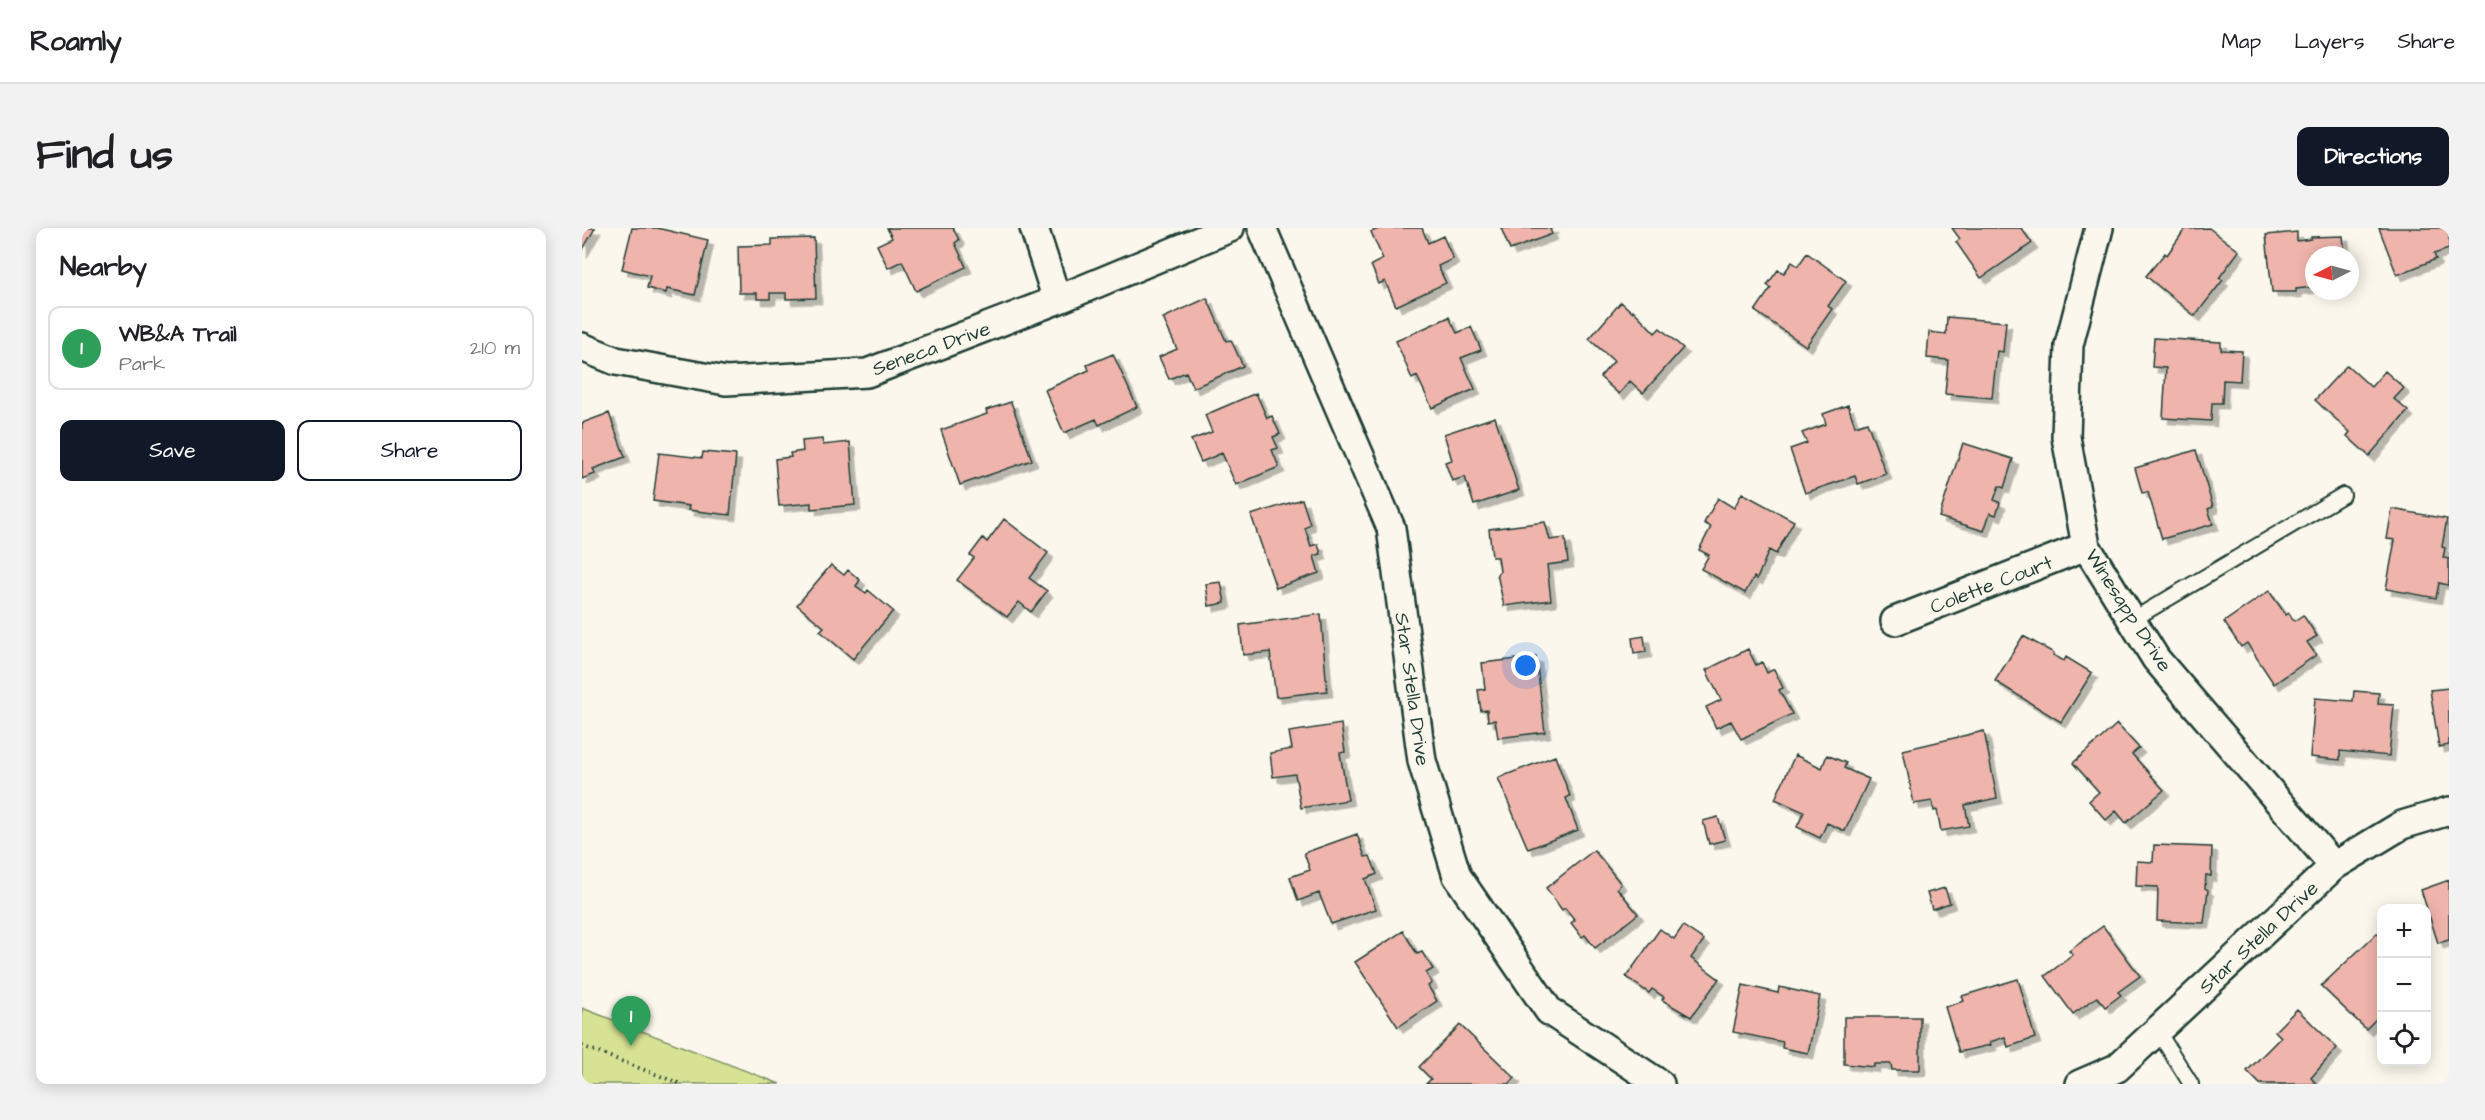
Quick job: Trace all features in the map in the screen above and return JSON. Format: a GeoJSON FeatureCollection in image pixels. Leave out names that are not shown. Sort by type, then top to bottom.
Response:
{"type":"FeatureCollection","features":[{"type":"Feature","properties":{"kind":"street"},"geometry":{"type":"LineString","coordinates":[[1034,228],[1057,300]]}},
{"type":"Feature","properties":{"kind":"street","name":"Seneca Drive"},"geometry":{"type":"LineString","coordinates":[[582,347],[616,361],[726,381],[867,373],[1057,300],[1230,228]]}},
{"type":"Feature","properties":{"kind":"street","name":"Star Stella Drive"},"geometry":{"type":"LineString","coordinates":[[1262,228],[1391,528],[1422,761],[1457,876],[1549,1011],[1660,1084]]}},
{"type":"Feature","properties":{"kind":"street","name":"Winesapp Drive"},"geometry":{"type":"LineString","coordinates":[[2099,228],[2069,345],[2066,437],[2086,546],[2156,659],[2334,866]]}},
{"type":"Feature","properties":{"kind":"street","name":"Colette Court"},"geometry":{"type":"LineString","coordinates":[[1896,621],[2086,546]]}},
{"type":"Feature","properties":{"kind":"street","name":"Star Stella Drive"},"geometry":{"type":"LineString","coordinates":[[2080,1084],[2117,1068],[2334,866],[2402,825],[2449,811]]}},
{"type":"Feature","properties":{"kind":"lane"},"geometry":{"type":"LineString","coordinates":[[2132,620],[2343,495]]}},
{"type":"Feature","properties":{"kind":"lane"},"geometry":{"type":"LineString","coordinates":[[2157,1030],[2192,1084]]}},
{"type":"Feature","properties":{"kind":"path"},"geometry":{"type":"LineString","coordinates":[[582,1046],[681,1084]]}},
{"type":"Feature","properties":{"kind":"green space"},"geometry":{"type":"Polygon","coordinates":[[[582,1008],[780,1084],[582,1084],[582,1008]]]}},
{"type":"Feature","properties":{"kind":"building"},"geometry":{"type":"Polygon","coordinates":[[[582,228],[595,228],[582,251],[582,228]]]}},
{"type":"Feature","properties":{"kind":"building"},"geometry":{"type":"Polygon","coordinates":[[[632,228],[657,228],[708,240],[695,295],[667,289],[666,293],[647,288],[650,276],[622,269],[632,228]]]}},
{"type":"Feature","properties":{"kind":"building"},"geometry":{"type":"Polygon","coordinates":[[[887,228],[953,228],[959,240],[955,243],[966,267],[916,291],[902,261],[888,268],[877,245],[892,238],[887,228]]]}},
{"type":"Feature","properties":{"kind":"building"},"geometry":{"type":"Polygon","coordinates":[[[1381,228],[1422,228],[1428,243],[1443,236],[1453,259],[1438,266],[1446,283],[1396,306],[1385,281],[1379,284],[1371,265],[1383,259],[1371,232],[1381,228]]]}},
{"type":"Feature","properties":{"kind":"building"},"geometry":{"type":"Polygon","coordinates":[[[1501,228],[1553,228],[1550,229],[1552,234],[1510,250],[1501,228]]]}},
{"type":"Feature","properties":{"kind":"building"},"geometry":{"type":"Polygon","coordinates":[[[1952,228],[2021,228],[2032,243],[1981,278],[1956,242],[1960,239],[1952,228]]]}},
{"type":"Feature","properties":{"kind":"building"},"geometry":{"type":"Polygon","coordinates":[[[2209,228],[2239,251],[2219,278],[2223,280],[2195,316],[2146,276],[2165,253],[2167,255],[2185,229],[2209,228]]]}},
{"type":"Feature","properties":{"kind":"building"},"geometry":{"type":"Polygon","coordinates":[[[2379,228],[2449,228],[2449,249],[2434,254],[2436,259],[2397,275],[2379,228]]]}},
{"type":"Feature","properties":{"kind":"building"},"geometry":{"type":"Polygon","coordinates":[[[2297,232],[2297,241],[2311,239],[2311,237],[2343,236],[2344,246],[2305,246],[2305,288],[2296,289],[2296,292],[2272,292],[2266,235],[2297,232]]]}},
{"type":"Feature","properties":{"kind":"building"},"geometry":{"type":"Polygon","coordinates":[[[814,238],[816,298],[786,299],[786,293],[770,293],[770,299],[757,299],[757,293],[739,293],[738,246],[772,245],[772,239],[814,238]]]}},
{"type":"Feature","properties":{"kind":"building"},"geometry":{"type":"Polygon","coordinates":[[[1807,253],[1846,281],[1828,306],[1832,309],[1806,346],[1755,311],[1771,288],[1767,285],[1778,270],[1784,273],[1792,262],[1798,266],[1807,253]]]}},
{"type":"Feature","properties":{"kind":"building"},"geometry":{"type":"Polygon","coordinates":[[[1207,298],[1226,341],[1231,340],[1243,366],[1193,388],[1186,372],[1169,379],[1159,357],[1177,349],[1163,318],[1207,298]]]}},
{"type":"Feature","properties":{"kind":"building"},"geometry":{"type":"Polygon","coordinates":[[[1621,302],[1632,312],[1633,310],[1655,333],[1660,328],[1683,348],[1643,393],[1630,381],[1619,394],[1600,377],[1614,361],[1589,339],[1621,302]]]}},
{"type":"Feature","properties":{"kind":"building"},"geometry":{"type":"Polygon","coordinates":[[[1449,317],[1457,333],[1471,327],[1480,347],[1481,350],[1461,358],[1475,389],[1432,408],[1417,376],[1412,379],[1396,341],[1449,317]]]}},
{"type":"Feature","properties":{"kind":"building"},"geometry":{"type":"Polygon","coordinates":[[[1947,317],[2006,322],[2003,352],[1997,351],[1992,398],[1945,394],[1948,360],[1927,358],[1929,332],[1946,334],[1947,317]]]}},
{"type":"Feature","properties":{"kind":"building"},"geometry":{"type":"Polygon","coordinates":[[[2154,338],[2221,342],[2221,350],[2242,351],[2240,381],[2223,380],[2222,403],[2212,403],[2211,421],[2163,418],[2166,368],[2152,367],[2154,338]]]}},
{"type":"Feature","properties":{"kind":"building"},"geometry":{"type":"Polygon","coordinates":[[[1113,354],[1137,407],[1099,425],[1096,419],[1064,433],[1045,390],[1089,370],[1087,365],[1113,354]]]}},
{"type":"Feature","properties":{"kind":"building"},"geometry":{"type":"Polygon","coordinates":[[[2347,365],[2371,387],[2385,371],[2404,388],[2394,399],[2408,411],[2369,456],[2347,436],[2350,432],[2315,400],[2347,365]]]}},
{"type":"Feature","properties":{"kind":"building"},"geometry":{"type":"Polygon","coordinates":[[[1256,393],[1267,418],[1272,416],[1280,434],[1273,437],[1278,448],[1272,450],[1279,467],[1236,485],[1222,453],[1201,462],[1191,440],[1212,432],[1205,415],[1256,393]]]}},
{"type":"Feature","properties":{"kind":"building"},"geometry":{"type":"Polygon","coordinates":[[[1011,402],[1032,460],[960,485],[941,430],[987,414],[986,410],[1011,402]]]}},
{"type":"Feature","properties":{"kind":"building"},"geometry":{"type":"Polygon","coordinates":[[[1848,405],[1855,426],[1867,422],[1886,474],[1858,484],[1855,476],[1805,493],[1790,449],[1807,443],[1802,433],[1826,424],[1823,414],[1848,405]]]}},
{"type":"Feature","properties":{"kind":"building"},"geometry":{"type":"Polygon","coordinates":[[[609,413],[625,457],[593,469],[595,474],[582,479],[582,423],[609,413]]]}},
{"type":"Feature","properties":{"kind":"building"},"geometry":{"type":"Polygon","coordinates":[[[1495,417],[1519,490],[1474,505],[1465,477],[1452,481],[1445,462],[1452,460],[1444,434],[1495,417]]]}},
{"type":"Feature","properties":{"kind":"building"},"geometry":{"type":"Polygon","coordinates":[[[822,439],[823,445],[850,442],[855,505],[811,509],[811,503],[779,506],[775,459],[791,457],[790,453],[803,451],[802,441],[822,439]]]}},
{"type":"Feature","properties":{"kind":"building"},"geometry":{"type":"Polygon","coordinates":[[[1963,443],[2013,459],[2004,488],[1999,486],[1994,500],[2000,503],[1996,515],[1990,513],[1984,531],[1939,517],[1963,443]]]}},
{"type":"Feature","properties":{"kind":"building"},"geometry":{"type":"Polygon","coordinates":[[[2196,450],[2213,507],[2208,509],[2213,524],[2162,539],[2148,492],[2142,493],[2135,468],[2196,450]]]}},
{"type":"Feature","properties":{"kind":"building"},"geometry":{"type":"Polygon","coordinates":[[[703,452],[736,455],[730,515],[688,510],[689,506],[653,501],[659,453],[702,458],[703,452]]]}},
{"type":"Feature","properties":{"kind":"building"},"geometry":{"type":"Polygon","coordinates":[[[1742,493],[1794,521],[1776,554],[1769,550],[1757,579],[1754,577],[1745,593],[1701,569],[1709,555],[1699,550],[1711,527],[1704,523],[1718,498],[1734,508],[1742,493]]]}},
{"type":"Feature","properties":{"kind":"building"},"geometry":{"type":"Polygon","coordinates":[[[1302,499],[1310,524],[1305,528],[1311,546],[1318,544],[1321,554],[1314,556],[1319,573],[1276,588],[1251,515],[1302,499]]]}},
{"type":"Feature","properties":{"kind":"building"},"geometry":{"type":"Polygon","coordinates":[[[2392,509],[2447,519],[2442,547],[2445,548],[2443,558],[2449,559],[2449,581],[2448,585],[2439,583],[2436,598],[2386,589],[2395,540],[2387,539],[2392,509]]]}},
{"type":"Feature","properties":{"kind":"building"},"geometry":{"type":"Polygon","coordinates":[[[1004,519],[1048,553],[1029,578],[1047,591],[1031,612],[1019,602],[1007,617],[957,580],[974,558],[970,555],[983,538],[987,542],[1004,519]]]}},
{"type":"Feature","properties":{"kind":"building"},"geometry":{"type":"Polygon","coordinates":[[[1545,522],[1550,540],[1565,538],[1568,562],[1547,565],[1551,600],[1504,606],[1497,574],[1500,571],[1498,557],[1492,557],[1489,529],[1545,522]]]}},
{"type":"Feature","properties":{"kind":"building"},"geometry":{"type":"Polygon","coordinates":[[[831,565],[844,575],[848,570],[860,580],[856,586],[866,593],[868,590],[893,611],[853,659],[820,631],[824,627],[797,605],[831,565]]]}},
{"type":"Feature","properties":{"kind":"building"},"geometry":{"type":"Polygon","coordinates":[[[1221,582],[1225,603],[1209,606],[1206,584],[1221,582]]]}},
{"type":"Feature","properties":{"kind":"building"},"geometry":{"type":"Polygon","coordinates":[[[2269,591],[2286,615],[2289,613],[2294,621],[2303,615],[2317,636],[2307,642],[2316,655],[2274,684],[2247,643],[2241,647],[2224,622],[2269,591]]]}},
{"type":"Feature","properties":{"kind":"building"},"geometry":{"type":"Polygon","coordinates":[[[1321,614],[1327,691],[1276,697],[1270,652],[1243,655],[1240,625],[1321,614]]]}},
{"type":"Feature","properties":{"kind":"building"},"geometry":{"type":"Polygon","coordinates":[[[1644,636],[1646,652],[1634,654],[1632,638],[1644,636]]]}},
{"type":"Feature","properties":{"kind":"building"},"geometry":{"type":"Polygon","coordinates":[[[2023,636],[2064,661],[2066,657],[2092,673],[2061,722],[1995,681],[2023,636]]]}},
{"type":"Feature","properties":{"kind":"building"},"geometry":{"type":"Polygon","coordinates":[[[1748,649],[1756,665],[1762,662],[1767,673],[1774,669],[1783,688],[1779,690],[1792,714],[1741,739],[1731,721],[1716,728],[1706,707],[1721,700],[1706,670],[1748,649]]]}},
{"type":"Feature","properties":{"kind":"building"},"geometry":{"type":"Polygon","coordinates":[[[1536,657],[1545,732],[1498,738],[1495,720],[1488,721],[1487,710],[1481,711],[1478,690],[1485,689],[1482,663],[1536,657]]]}},
{"type":"Feature","properties":{"kind":"building"},"geometry":{"type":"Polygon","coordinates":[[[2449,688],[2449,745],[2439,747],[2430,690],[2449,688]]]}},
{"type":"Feature","properties":{"kind":"building"},"geometry":{"type":"Polygon","coordinates":[[[2354,691],[2379,693],[2378,704],[2394,705],[2389,756],[2340,751],[2340,760],[2310,757],[2315,698],[2353,701],[2354,691]]]}},
{"type":"Feature","properties":{"kind":"building"},"geometry":{"type":"Polygon","coordinates":[[[1341,724],[1345,752],[1340,753],[1348,800],[1301,808],[1295,774],[1273,777],[1270,753],[1292,749],[1289,732],[1341,724]]]}},
{"type":"Feature","properties":{"kind":"building"},"geometry":{"type":"Polygon","coordinates":[[[2117,724],[2139,748],[2132,754],[2164,790],[2126,823],[2116,811],[2106,820],[2089,801],[2099,792],[2073,763],[2117,724]]]}},
{"type":"Feature","properties":{"kind":"building"},"geometry":{"type":"Polygon","coordinates":[[[1984,731],[1997,798],[1965,805],[1969,826],[1941,831],[1937,810],[1934,811],[1932,801],[1914,804],[1903,750],[1984,731]]]}},
{"type":"Feature","properties":{"kind":"building"},"geometry":{"type":"Polygon","coordinates":[[[1795,755],[1822,768],[1827,755],[1846,763],[1844,768],[1869,779],[1845,831],[1827,823],[1820,838],[1797,827],[1804,812],[1775,799],[1795,755]]]}},
{"type":"Feature","properties":{"kind":"building"},"geometry":{"type":"Polygon","coordinates":[[[1555,756],[1570,796],[1566,798],[1578,830],[1528,849],[1498,778],[1555,756]]]}},
{"type":"Feature","properties":{"kind":"building"},"geometry":{"type":"Polygon","coordinates":[[[1718,817],[1725,840],[1709,844],[1703,821],[1718,817]]]}},
{"type":"Feature","properties":{"kind":"building"},"geometry":{"type":"Polygon","coordinates":[[[1357,834],[1365,857],[1370,856],[1377,874],[1365,879],[1376,909],[1331,924],[1319,893],[1298,901],[1290,877],[1310,870],[1304,853],[1357,834]]]}},
{"type":"Feature","properties":{"kind":"building"},"geometry":{"type":"Polygon","coordinates":[[[2154,845],[2212,847],[2211,876],[2206,875],[2205,888],[2208,890],[2204,923],[2157,921],[2158,887],[2136,886],[2137,861],[2153,862],[2154,845]]]}},
{"type":"Feature","properties":{"kind":"building"},"geometry":{"type":"Polygon","coordinates":[[[1594,850],[1621,884],[1617,888],[1638,914],[1595,948],[1585,935],[1582,937],[1571,923],[1575,920],[1565,908],[1562,910],[1546,888],[1594,850]]]}},
{"type":"Feature","properties":{"kind":"building"},"geometry":{"type":"Polygon","coordinates":[[[2449,880],[2449,940],[2438,943],[2431,921],[2431,904],[2425,904],[2421,890],[2449,880]]]}},
{"type":"Feature","properties":{"kind":"building"},"geometry":{"type":"Polygon","coordinates":[[[1945,888],[1950,903],[1932,909],[1927,893],[1945,888]]]}},
{"type":"Feature","properties":{"kind":"building"},"geometry":{"type":"Polygon","coordinates":[[[1683,926],[1704,940],[1691,958],[1719,979],[1691,1017],[1662,1000],[1664,997],[1652,989],[1649,993],[1626,977],[1660,929],[1674,939],[1683,926]]]}},
{"type":"Feature","properties":{"kind":"building"},"geometry":{"type":"Polygon","coordinates":[[[2103,926],[2140,976],[2118,992],[2121,995],[2105,1007],[2097,997],[2073,1014],[2045,976],[2073,955],[2069,951],[2103,926]]]}},
{"type":"Feature","properties":{"kind":"building"},"geometry":{"type":"Polygon","coordinates":[[[1403,931],[1417,954],[1422,952],[1433,969],[1426,973],[1432,983],[1428,986],[1437,1001],[1398,1027],[1355,962],[1403,931]]]}},
{"type":"Feature","properties":{"kind":"building"},"geometry":{"type":"Polygon","coordinates":[[[2377,933],[2377,1018],[2366,1029],[2321,986],[2377,933]]]}},
{"type":"Feature","properties":{"kind":"building"},"geometry":{"type":"Polygon","coordinates":[[[2018,979],[2035,1038],[2008,1047],[2005,1037],[1990,1042],[1991,1045],[1959,1052],[1945,1007],[1964,1001],[1962,996],[2018,979]]]}},
{"type":"Feature","properties":{"kind":"building"},"geometry":{"type":"Polygon","coordinates":[[[1743,985],[1778,993],[1779,987],[1820,996],[1808,1053],[1782,1048],[1783,1042],[1733,1032],[1743,985]]]}},
{"type":"Feature","properties":{"kind":"building"},"geometry":{"type":"Polygon","coordinates":[[[2297,1009],[2337,1048],[2311,1078],[2317,1084],[2260,1084],[2247,1071],[2281,1037],[2275,1031],[2297,1009]]]}},
{"type":"Feature","properties":{"kind":"building"},"geometry":{"type":"Polygon","coordinates":[[[1844,1017],[1920,1017],[1920,1070],[1892,1070],[1891,1064],[1874,1064],[1874,1067],[1844,1064],[1844,1017]]]}},
{"type":"Feature","properties":{"kind":"building"},"geometry":{"type":"Polygon","coordinates":[[[1460,1025],[1515,1078],[1509,1084],[1426,1084],[1431,1079],[1419,1067],[1460,1025]]]}},
{"type":"Feature","properties":{"kind":"place","name":"WB&A Trail"},"geometry":{"type":"Point","coordinates":[631,1046]}}]}
